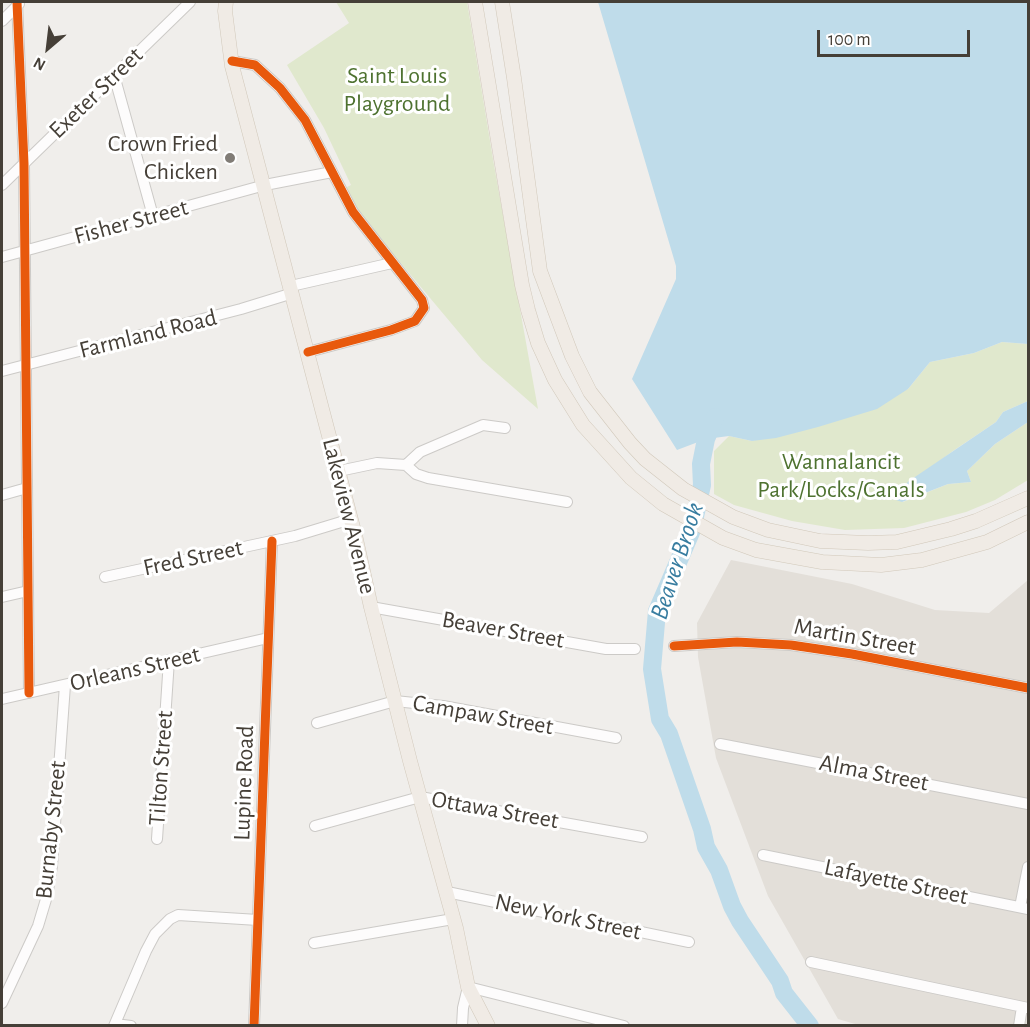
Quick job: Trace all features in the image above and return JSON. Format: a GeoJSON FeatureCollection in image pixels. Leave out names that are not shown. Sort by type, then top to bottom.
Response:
{"type":"FeatureCollection","features":[{"type":"Feature","properties":{"kind":"main road","name":"Lakeview Avenue"},"geometry":{"type":"LineString","coordinates":[[226,2],[231,61],[339,471],[370,607],[447,892],[468,987],[488,1026]]}},
{"type":"Feature","properties":{"kind":"main road"},"geometry":{"type":"LineString","coordinates":[[475,2],[522,285],[538,343],[555,380],[583,425],[631,478],[677,513],[723,538],[756,550],[822,562],[881,565],[922,560],[1002,536],[1029,522]]}},
{"type":"Feature","properties":{"kind":"main road"},"geometry":{"type":"LineString","coordinates":[[502,2],[540,271],[555,315],[590,392],[645,459],[683,489],[733,517],[768,530],[820,541],[897,542],[976,521],[1029,498]]}},
{"type":"Feature","properties":{"kind":"street","name":"Exeter Street"},"geometry":{"type":"LineString","coordinates":[[2,185],[190,2]]}},
{"type":"Feature","properties":{"kind":"street"},"geometry":{"type":"LineString","coordinates":[[2,7],[18,3]]}},
{"type":"Feature","properties":{"kind":"street"},"geometry":{"type":"LineString","coordinates":[[2,21],[18,3]]}},
{"type":"Feature","properties":{"kind":"street"},"geometry":{"type":"LineString","coordinates":[[18,3],[24,164],[29,693]]}},
{"type":"Feature","properties":{"kind":"street"},"geometry":{"type":"LineString","coordinates":[[231,61],[255,65],[280,88],[304,120],[353,212],[422,300],[424,308],[415,321],[391,330],[308,352]]}},
{"type":"Feature","properties":{"kind":"street"},"geometry":{"type":"LineString","coordinates":[[114,75],[153,216]]}},
{"type":"Feature","properties":{"kind":"street","name":"Fisher Street"},"geometry":{"type":"LineString","coordinates":[[2,257],[265,185],[332,172]]}},
{"type":"Feature","properties":{"kind":"street","name":"Farmland Road"},"geometry":{"type":"LineString","coordinates":[[2,371],[241,309],[292,289],[392,263]]}},
{"type":"Feature","properties":{"kind":"street"},"geometry":{"type":"LineString","coordinates":[[406,465],[420,452],[483,425],[505,428]]}},
{"type":"Feature","properties":{"kind":"street"},"geometry":{"type":"LineString","coordinates":[[339,471],[377,463],[406,465],[416,474],[428,478],[567,502]]}},
{"type":"Feature","properties":{"kind":"street"},"geometry":{"type":"LineString","coordinates":[[2,495],[27,489]]}},
{"type":"Feature","properties":{"kind":"street","name":"Fred Street"},"geometry":{"type":"LineString","coordinates":[[105,577],[295,536],[351,519]]}},
{"type":"Feature","properties":{"kind":"street","name":"Lupine Road"},"geometry":{"type":"LineString","coordinates":[[254,1026],[272,541]]}},
{"type":"Feature","properties":{"kind":"street"},"geometry":{"type":"LineString","coordinates":[[2,597],[28,591]]}},
{"type":"Feature","properties":{"kind":"street","name":"Beaver Street"},"geometry":{"type":"LineString","coordinates":[[370,607],[598,648],[635,649]]}},
{"type":"Feature","properties":{"kind":"street","name":"Orleans Street"},"geometry":{"type":"LineString","coordinates":[[2,699],[268,638]]}},
{"type":"Feature","properties":{"kind":"street","name":"Martin Street"},"geometry":{"type":"LineString","coordinates":[[674,646],[737,642],[791,645],[852,654],[1029,688]]}},
{"type":"Feature","properties":{"kind":"street","name":"Tilton Street"},"geometry":{"type":"LineString","coordinates":[[156,839],[169,660]]}},
{"type":"Feature","properties":{"kind":"street","name":"Burnaby Street"},"geometry":{"type":"LineString","coordinates":[[2,1003],[38,926],[47,896],[52,866],[65,685]]}},
{"type":"Feature","properties":{"kind":"street","name":"Campaw Street"},"geometry":{"type":"LineString","coordinates":[[317,723],[395,701],[443,706],[616,738]]}},
{"type":"Feature","properties":{"kind":"street","name":"Alma Street"},"geometry":{"type":"LineString","coordinates":[[720,744],[1029,804]]}},
{"type":"Feature","properties":{"kind":"street","name":"Ottawa Street"},"geometry":{"type":"LineString","coordinates":[[315,826],[420,797],[642,837]]}},
{"type":"Feature","properties":{"kind":"street","name":"Lafayette Street"},"geometry":{"type":"LineString","coordinates":[[763,855],[1024,908]]}},
{"type":"Feature","properties":{"kind":"street"},"geometry":{"type":"LineString","coordinates":[[1024,908],[1029,867]]}},
{"type":"Feature","properties":{"kind":"street","name":"New York Street"},"geometry":{"type":"LineString","coordinates":[[447,892],[689,942]]}},
{"type":"Feature","properties":{"kind":"street"},"geometry":{"type":"LineString","coordinates":[[131,1026],[114,1025],[146,951],[155,934],[170,919],[178,915],[258,920]]}},
{"type":"Feature","properties":{"kind":"street"},"geometry":{"type":"LineString","coordinates":[[314,943],[453,919]]}},
{"type":"Feature","properties":{"kind":"street"},"geometry":{"type":"LineString","coordinates":[[811,962],[1025,1007],[1018,1026]]}},
{"type":"Feature","properties":{"kind":"street"},"geometry":{"type":"LineString","coordinates":[[462,1026],[468,987],[624,1026]]}},
{"type":"Feature","properties":{"kind":"shaded area"},"geometry":{"type":"Polygon","coordinates":[[[731,560],[852,584],[935,610],[989,613],[1028,580],[1028,1025],[862,1026],[838,1019],[768,896],[716,758],[698,657],[697,623],[731,560]]]}},
{"type":"Feature","properties":{"kind":"green space","name":"Saint Louis Playground"},"geometry":{"type":"Polygon","coordinates":[[[336,2],[467,2],[538,409],[482,360],[363,218],[345,188],[351,185],[324,128],[287,65],[349,23],[336,2]]]}},
{"type":"Feature","properties":{"kind":"green space","name":"Wannalancit Park/Locks/Canals"},"geometry":{"type":"Polygon","coordinates":[[[1002,342],[1028,344],[1028,401],[1003,412],[996,422],[891,497],[903,502],[948,484],[971,482],[967,471],[995,444],[1028,422],[1028,480],[995,500],[966,512],[904,528],[845,530],[792,521],[734,505],[714,494],[714,451],[729,436],[752,441],[908,389],[930,362],[974,353],[1002,342]]]}},
{"type":"Feature","properties":{"kind":"water"},"geometry":{"type":"Polygon","coordinates":[[[598,2],[1028,2],[1028,344],[1002,342],[974,353],[930,362],[908,389],[877,409],[818,427],[776,438],[752,441],[729,436],[706,439],[677,450],[632,379],[676,279],[676,266],[598,2]]]}},
{"type":"Feature","properties":{"kind":"water"},"geometry":{"type":"Polygon","coordinates":[[[1028,401],[1028,422],[995,444],[967,471],[971,482],[948,484],[902,502],[890,498],[909,481],[996,422],[1003,412],[1028,401]]]}},
{"type":"Feature","properties":{"kind":"waterway","name":"Beaver Brook"},"geometry":{"type":"LineString","coordinates":[[715,417],[706,439],[701,464],[702,485],[692,530],[657,611],[652,669],[660,719],[669,734],[706,847],[719,870],[732,906],[780,981],[784,993],[810,1026]]}},
{"type":"Feature","properties":{"kind":"cycle path"},"geometry":{"type":"LineString","coordinates":[[17,2],[24,164],[29,693]]}},
{"type":"Feature","properties":{"kind":"cycle path"},"geometry":{"type":"LineString","coordinates":[[232,61],[255,65],[280,88],[305,120],[353,212],[422,300],[424,308],[415,321],[391,330],[308,352]]}},
{"type":"Feature","properties":{"kind":"cycle path"},"geometry":{"type":"LineString","coordinates":[[254,1026],[272,541]]}},
{"type":"Feature","properties":{"kind":"cycle path"},"geometry":{"type":"LineString","coordinates":[[674,646],[737,642],[791,645],[852,654],[1028,688]]}},
{"type":"Feature","properties":{"kind":"place","name":"Crown Fried Chicken"},"geometry":{"type":"Point","coordinates":[230,158]}}]}
